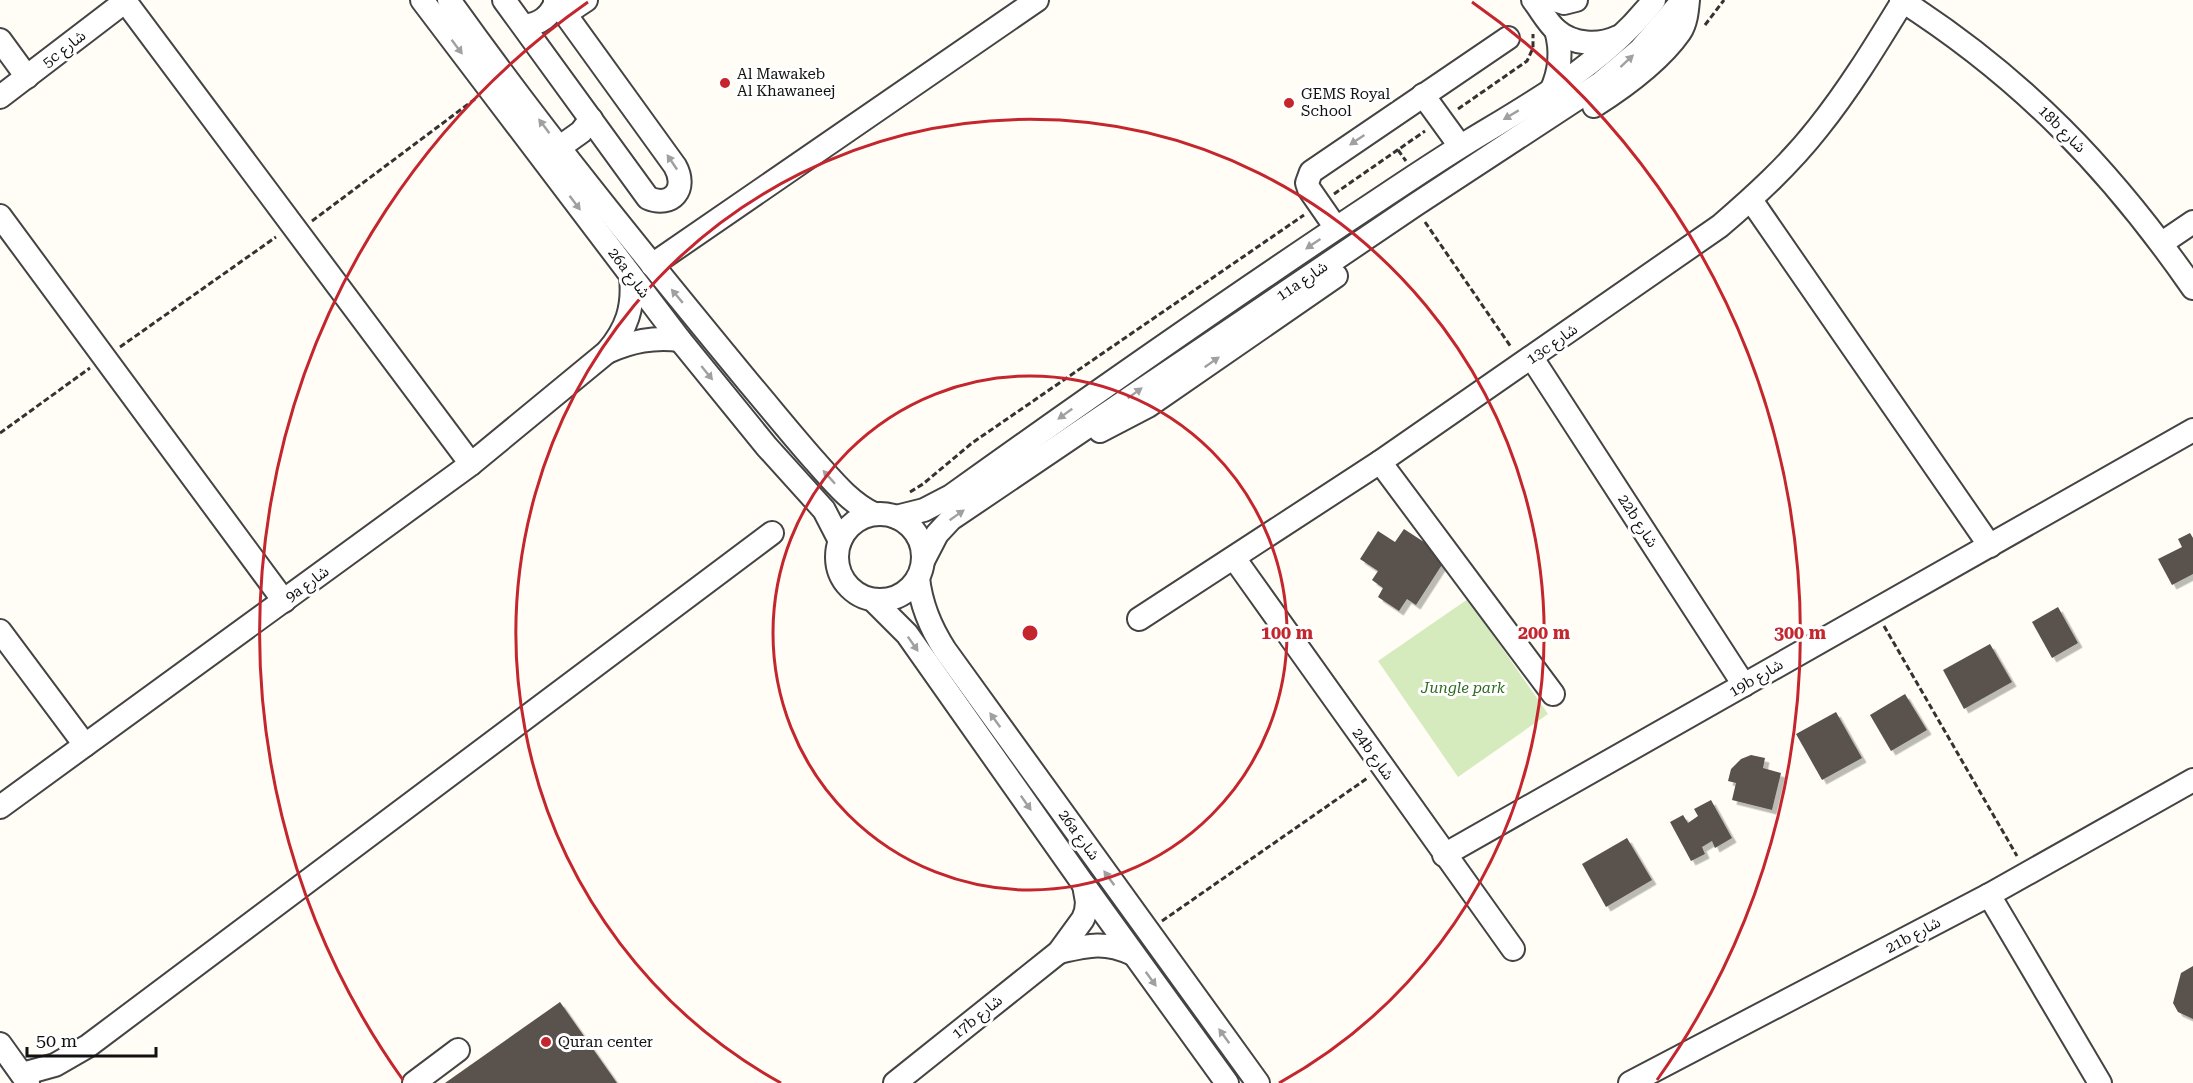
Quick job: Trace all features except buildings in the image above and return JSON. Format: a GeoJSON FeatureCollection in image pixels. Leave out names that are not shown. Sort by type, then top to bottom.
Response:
{"type":"FeatureCollection","features":[{"type":"Feature","properties":{"kind":"street","name":"26a شارع"},"geometry":{"type":"LineString","coordinates":[[422,0],[680,340],[767,447],[824,510],[840,541]]}},
{"type":"Feature","properties":{"kind":"street","name":"26a شارع"},"geometry":{"type":"LineString","coordinates":[[449,0],[652,266],[794,436],[842,491],[857,504],[885,515]]}},
{"type":"Feature","properties":{"kind":"street"},"geometry":{"type":"LineString","coordinates":[[504,0],[538,46],[589,126],[648,198],[665,201],[673,197],[681,183],[680,174],[562,9]]}},
{"type":"Feature","properties":{"kind":"street"},"geometry":{"type":"LineString","coordinates":[[524,26],[532,25],[562,9],[586,0]]}},
{"type":"Feature","properties":{"kind":"street"},"geometry":{"type":"LineString","coordinates":[[652,266],[1037,0]]}},
{"type":"Feature","properties":{"kind":"street"},"geometry":{"type":"LineString","coordinates":[[1533,0],[1553,26],[1564,35],[1582,42],[1601,42],[1620,37]]}},
{"type":"Feature","properties":{"kind":"street"},"geometry":{"type":"LineString","coordinates":[[1555,0],[1564,3],[1576,0]]}},
{"type":"Feature","properties":{"kind":"street","name":"11a شارع"},"geometry":{"type":"LineString","coordinates":[[885,515],[924,510],[951,496],[1133,366],[1336,228],[1460,146],[1551,91],[1620,37],[1654,0]]}},
{"type":"Feature","properties":{"kind":"street","name":"11a شارع"},"geometry":{"type":"LineString","coordinates":[[921,570],[937,534],[951,519],[1405,211],[1601,83],[1640,50],[1683,0]]}},
{"type":"Feature","properties":{"kind":"street"},"geometry":{"type":"LineString","coordinates":[[1070,440],[1103,430],[1148,406],[1422,216],[1627,83],[1666,48],[1681,31],[1688,0]]}},
{"type":"Feature","properties":{"kind":"street"},"geometry":{"type":"LineString","coordinates":[[126,1],[471,464]]}},
{"type":"Feature","properties":{"kind":"street","name":"5c شارع"},"geometry":{"type":"LineString","coordinates":[[0,97],[126,1]]}},
{"type":"Feature","properties":{"kind":"street","name":"13c شارع"},"geometry":{"type":"LineString","coordinates":[[1139,619],[1380,462],[1702,239],[1751,200],[1817,130],[1846,92],[1902,1]]}},
{"type":"Feature","properties":{"kind":"street","name":"18b شارع"},"geometry":{"type":"LineString","coordinates":[[1902,1],[1946,29],[1987,60],[2048,114],[2097,164],[2162,243],[2193,288]]}},
{"type":"Feature","properties":{"kind":"street"},"geometry":{"type":"LineString","coordinates":[[538,46],[562,9]]}},
{"type":"Feature","properties":{"kind":"street"},"geometry":{"type":"LineString","coordinates":[[1551,91],[1556,81],[1560,61],[1553,26]]}},
{"type":"Feature","properties":{"kind":"street"},"geometry":{"type":"LineString","coordinates":[[1336,228],[1318,205],[1307,183],[1311,172],[1508,38]]}},
{"type":"Feature","properties":{"kind":"street"},"geometry":{"type":"LineString","coordinates":[[0,40],[27,77]]}},
{"type":"Feature","properties":{"kind":"street"},"geometry":{"type":"LineString","coordinates":[[1423,95],[1460,146]]}},
{"type":"Feature","properties":{"kind":"street"},"geometry":{"type":"LineString","coordinates":[[560,147],[589,126]]}},
{"type":"Feature","properties":{"kind":"street"},"geometry":{"type":"LineString","coordinates":[[1751,200],[1990,546]]}},
{"type":"Feature","properties":{"kind":"street"},"geometry":{"type":"LineString","coordinates":[[0,216],[284,601]]}},
{"type":"Feature","properties":{"kind":"street"},"geometry":{"type":"LineString","coordinates":[[2162,243],[2193,222]]}},
{"type":"Feature","properties":{"kind":"street","name":"9a شارع"},"geometry":{"type":"LineString","coordinates":[[0,807],[471,464],[607,352],[626,325],[633,293],[631,277]]}},
{"type":"Feature","properties":{"kind":"street","name":"9a شارع"},"geometry":{"type":"LineString","coordinates":[[607,352],[643,340],[665,338],[680,340]]}},
{"type":"Feature","properties":{"kind":"street","name":"22b شارع"},"geometry":{"type":"LineString","coordinates":[[1532,357],[1743,685]]}},
{"type":"Feature","properties":{"kind":"street","name":"19b شارع"},"geometry":{"type":"LineString","coordinates":[[1444,855],[2193,430]]}},
{"type":"Feature","properties":{"kind":"street"},"geometry":{"type":"LineString","coordinates":[[1380,462],[1553,694]]}},
{"type":"Feature","properties":{"kind":"street"},"geometry":{"type":"LineString","coordinates":[[885,515],[906,522],[920,539],[923,550],[921,570],[912,587],[895,598],[874,601],[854,592],[846,584],[837,563],[840,541],[854,524],[885,515]]}},
{"type":"Feature","properties":{"kind":"street"},"geometry":{"type":"LineString","coordinates":[[0,1044],[25,1079],[56,1065],[88,1046],[772,533]]}},
{"type":"Feature","properties":{"kind":"street","name":"24b شارع"},"geometry":{"type":"LineString","coordinates":[[1234,558],[1513,949]]}},
{"type":"Feature","properties":{"kind":"street","name":"26a شارع"},"geometry":{"type":"LineString","coordinates":[[921,570],[924,608],[936,637],[1258,1083]]}},
{"type":"Feature","properties":{"kind":"street","name":"26a شارع"},"geometry":{"type":"LineString","coordinates":[[874,601],[907,634],[1227,1083]]}},
{"type":"Feature","properties":{"kind":"street"},"geometry":{"type":"LineString","coordinates":[[0,631],[85,745]]}},
{"type":"Feature","properties":{"kind":"street","name":"21b شارع"},"geometry":{"type":"LineString","coordinates":[[1636,1082],[1989,895],[2193,780]]}},
{"type":"Feature","properties":{"kind":"street","name":"17b شارع"},"geometry":{"type":"LineString","coordinates":[[895,1083],[1059,952],[1083,919],[1086,911],[1084,885]]}},
{"type":"Feature","properties":{"kind":"street"},"geometry":{"type":"LineString","coordinates":[[1989,895],[2100,1083]]}},
{"type":"Feature","properties":{"kind":"street","name":"17b شارع"},"geometry":{"type":"LineString","coordinates":[[1059,952],[1101,944],[1133,954]]}},
{"type":"Feature","properties":{"kind":"street"},"geometry":{"type":"LineString","coordinates":[[414,1083],[458,1050]]}},
{"type":"Feature","properties":{"kind":"path"},"geometry":{"type":"LineString","coordinates":[[909,492],[923,484],[972,443],[1521,66],[1531,55],[1533,48],[1533,33],[1529,26],[1544,28],[1553,26]]}},
{"type":"Feature","properties":{"kind":"path"},"geometry":{"type":"LineString","coordinates":[[0,433],[282,232],[287,238],[298,231],[488,89]]}},
{"type":"Feature","properties":{"kind":"path"},"geometry":{"type":"LineString","coordinates":[[1398,150],[1416,175]]}},
{"type":"Feature","properties":{"kind":"path"},"geometry":{"type":"LineString","coordinates":[[1422,216],[1512,348]]}},
{"type":"Feature","properties":{"kind":"path"},"geometry":{"type":"LineString","coordinates":[[1875,611],[2027,873]]}},
{"type":"Feature","properties":{"kind":"path"},"geometry":{"type":"LineString","coordinates":[[1148,931],[1382,768]]}},
{"type":"Feature","properties":{"kind":"green space","name":"Jungle park"},"geometry":{"type":"Polygon","coordinates":[[[1468,599],[1548,714],[1458,777],[1378,661],[1468,599]]]}},
{"type":"Feature","properties":{"kind":"place","name":"Al Mawakeb Al Khawaneej"},"geometry":{"type":"Point","coordinates":[725,83]}},
{"type":"Feature","properties":{"kind":"place","name":"GEMS Royal School"},"geometry":{"type":"Point","coordinates":[1289,103]}},
{"type":"Feature","properties":{"kind":"place","name":"Quran center"},"geometry":{"type":"Point","coordinates":[546,1042]}}]}
